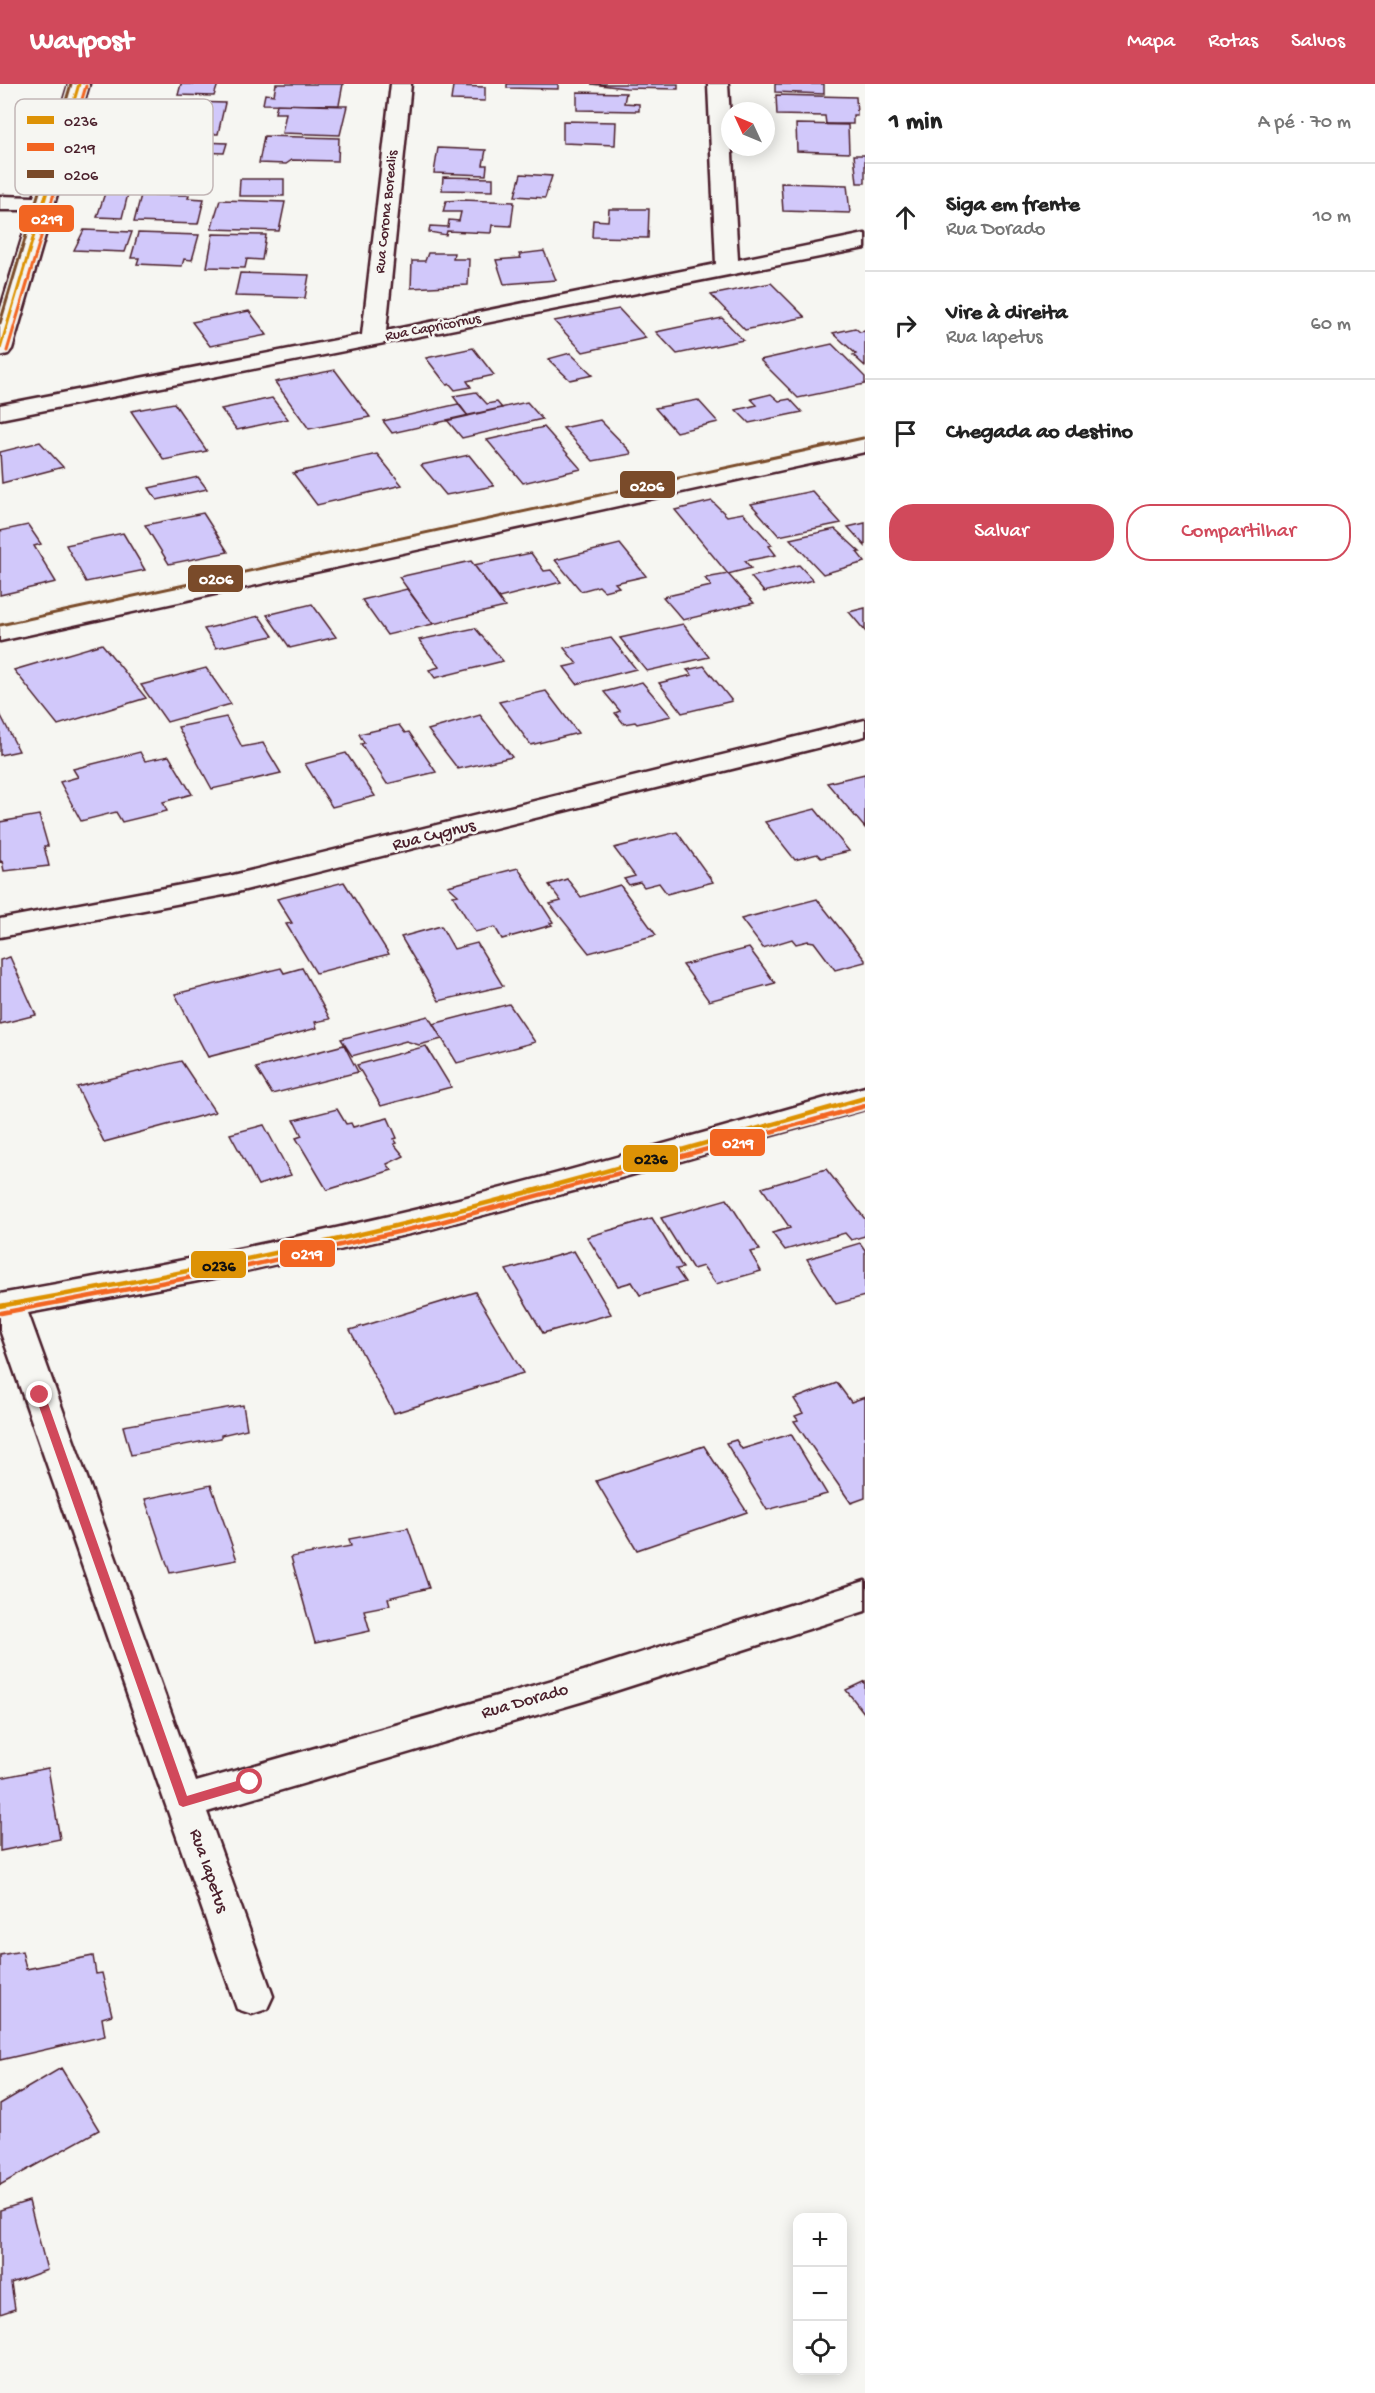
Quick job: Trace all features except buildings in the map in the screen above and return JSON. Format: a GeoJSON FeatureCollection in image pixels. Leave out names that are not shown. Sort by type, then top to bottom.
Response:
{"type":"FeatureCollection","features":[{"type":"Feature","properties":{"kind":"street"},"geometry":{"type":"LineString","coordinates":[[74,99],[79,84]]}},
{"type":"Feature","properties":{"kind":"street","name":"Rua Corona Borealis"},"geometry":{"type":"LineString","coordinates":[[373,340],[401,84]]}},
{"type":"Feature","properties":{"kind":"street"},"geometry":{"type":"LineString","coordinates":[[718,84],[727,269]]}},
{"type":"Feature","properties":{"kind":"street"},"geometry":{"type":"LineString","coordinates":[[0,349],[46,195]]}},
{"type":"Feature","properties":{"kind":"street"},"geometry":{"type":"LineString","coordinates":[[0,203],[43,204]]}},
{"type":"Feature","properties":{"kind":"street"},"geometry":{"type":"LineString","coordinates":[[855,243],[865,262]]}},
{"type":"Feature","properties":{"kind":"street","name":"Rua Capricornus"},"geometry":{"type":"LineString","coordinates":[[0,412],[855,243]]}},
{"type":"Feature","properties":{"kind":"street"},"geometry":{"type":"LineString","coordinates":[[0,633],[865,445]]}},
{"type":"Feature","properties":{"kind":"street","name":"Rua Cygnus"},"geometry":{"type":"LineString","coordinates":[[0,928],[229,885],[865,728]]}},
{"type":"Feature","properties":{"kind":"street"},"geometry":{"type":"LineString","coordinates":[[4,1305],[159,1276],[426,1218],[592,1176],[865,1098]]}},
{"type":"Feature","properties":{"kind":"street","name":"Rua Iapetus"},"geometry":{"type":"LineString","coordinates":[[4,1305],[252,1996]]}},
{"type":"Feature","properties":{"kind":"street","name":"Rua Dorado"},"geometry":{"type":"LineString","coordinates":[[183,1802],[595,1682],[865,1596]]}},
{"type":"Feature","properties":{"kind":"transit line","name":"0206"},"geometry":{"type":"LineString","coordinates":[[67,99],[71,84]]}},
{"type":"Feature","properties":{"kind":"transit line","name":"0236"},"geometry":{"type":"LineString","coordinates":[[75,99],[79,84]]}},
{"type":"Feature","properties":{"kind":"transit line","name":"0219"},"geometry":{"type":"LineString","coordinates":[[82,99],[86,86]]}},
{"type":"Feature","properties":{"kind":"transit line","name":"0206"},"geometry":{"type":"LineString","coordinates":[[0,323],[38,195]]}},
{"type":"Feature","properties":{"kind":"transit line","name":"0236"},"geometry":{"type":"LineString","coordinates":[[0,349],[46,195]]}},
{"type":"Feature","properties":{"kind":"transit line","name":"0219"},"geometry":{"type":"LineString","coordinates":[[7,351],[54,195]]}},
{"type":"Feature","properties":{"kind":"transit line","name":"0206"},"geometry":{"type":"LineString","coordinates":[[0,625],[863,438]]}},
{"type":"Feature","properties":{"kind":"transit line","name":"0236"},"geometry":{"type":"LineString","coordinates":[[0,1306],[187,1271],[374,1231],[559,1184],[865,1098]]}},
{"type":"Feature","properties":{"kind":"transit line","name":"0219"},"geometry":{"type":"LineString","coordinates":[[1,1313],[235,1269],[437,1223],[621,1175],[865,1106]]}},
{"type":"Feature","properties":{"kind":"route"},"geometry":{"type":"LineString","coordinates":[[40,1395],[183,1802],[250,1782]]}}]}
